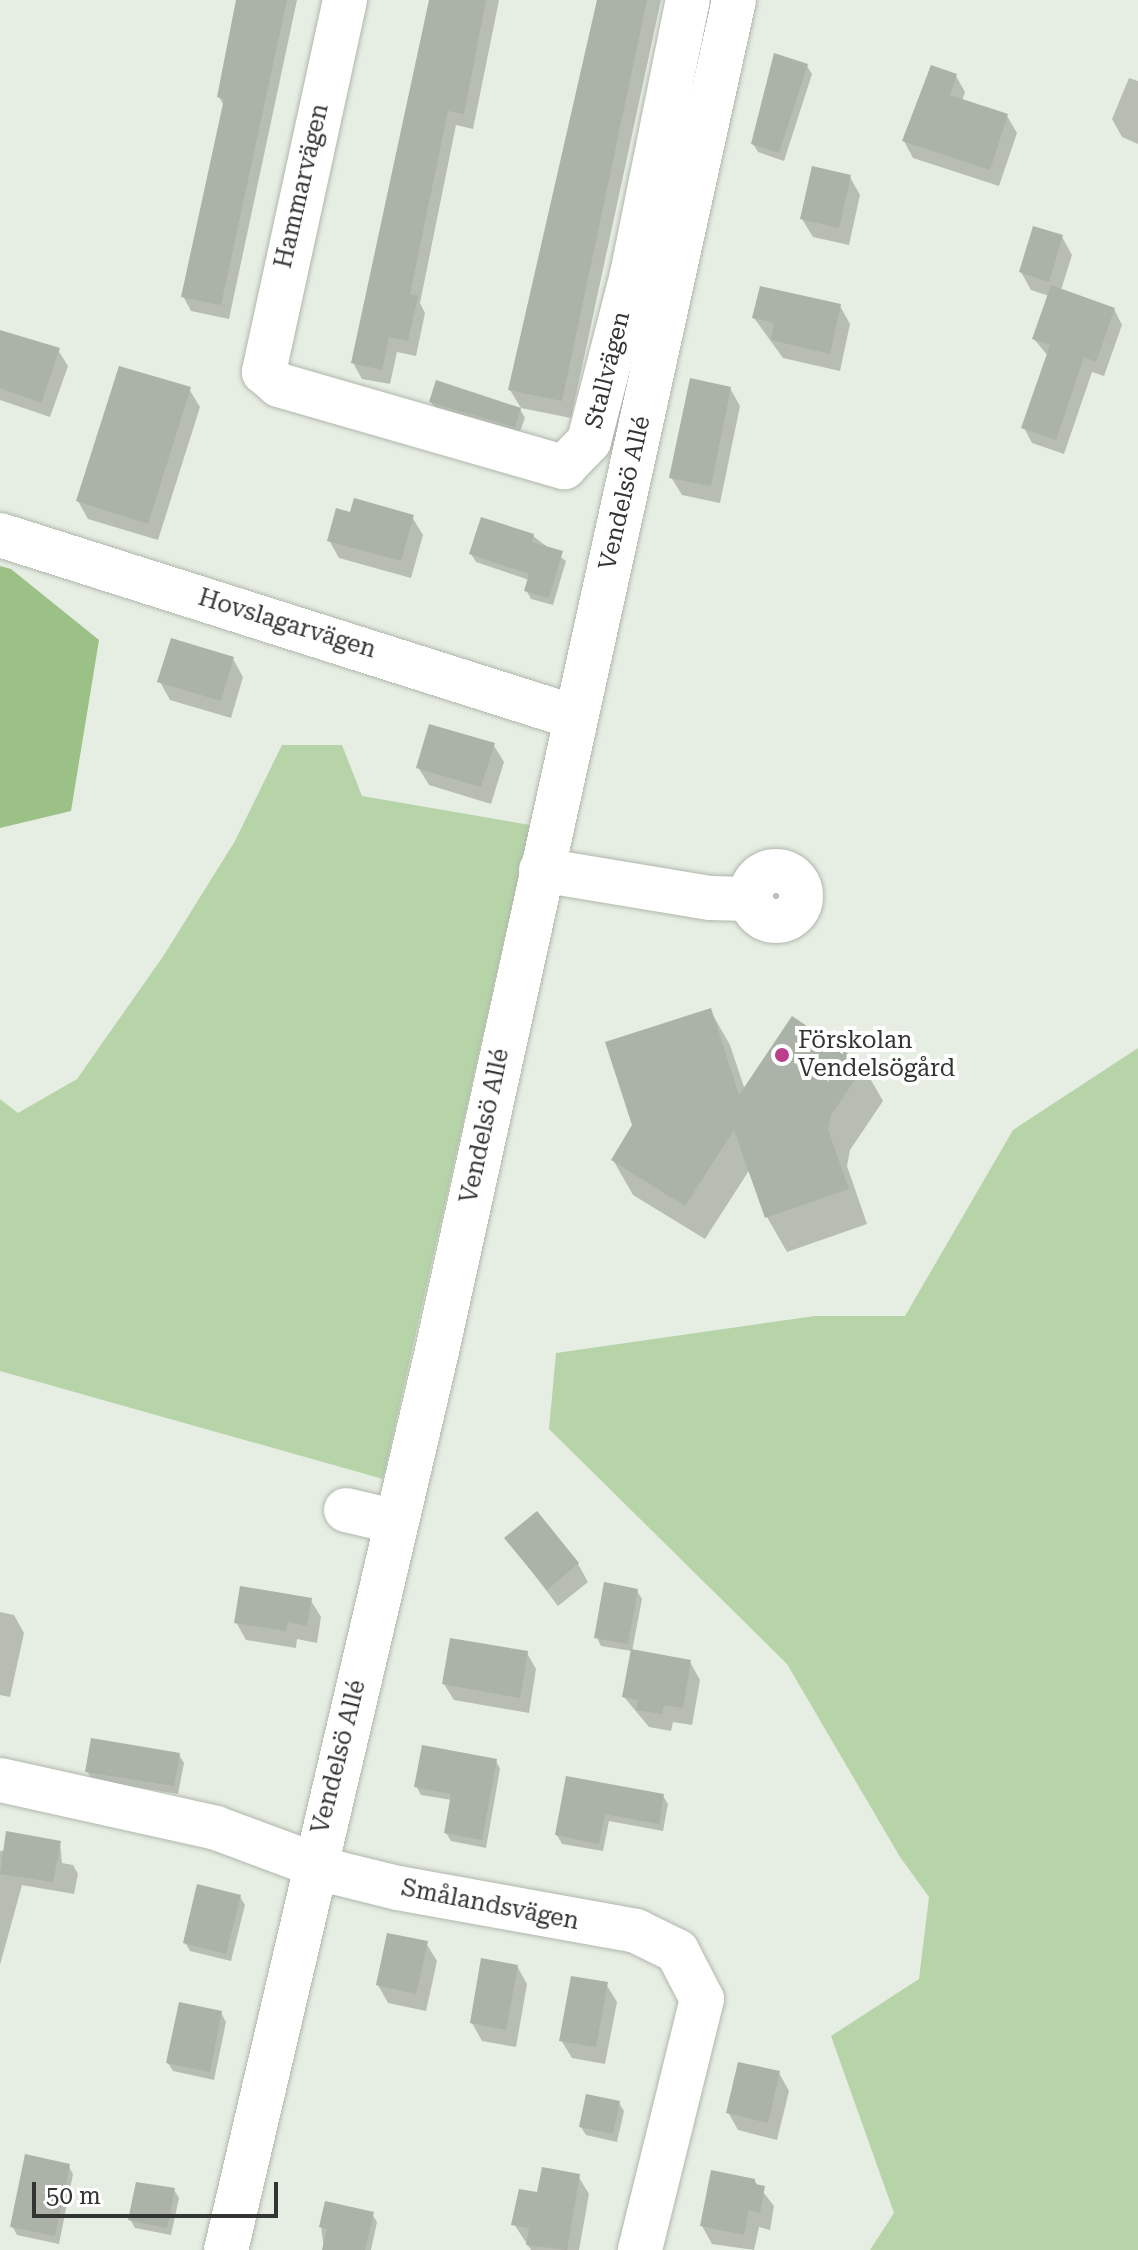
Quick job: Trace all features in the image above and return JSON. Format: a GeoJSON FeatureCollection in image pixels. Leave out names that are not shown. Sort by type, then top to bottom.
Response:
{"type":"FeatureCollection","features":[{"type":"Feature","properties":{"kind":"street","name":"Hammarvägen"},"geometry":{"type":"LineString","coordinates":[[264,372],[345,0]]}},
{"type":"Feature","properties":{"kind":"street","name":"Stallvägen"},"geometry":{"type":"LineString","coordinates":[[264,372],[279,385],[564,467],[589,441],[631,279],[688,0]]}},
{"type":"Feature","properties":{"kind":"street","name":"Vendelsö Allé"},"geometry":{"type":"LineString","coordinates":[[226,2250],[313,1862],[397,1522],[734,0]]}},
{"type":"Feature","properties":{"kind":"street","name":"Hovslagarvägen"},"geometry":{"type":"LineString","coordinates":[[0,535],[574,717]]}},
{"type":"Feature","properties":{"kind":"street"},"geometry":{"type":"LineString","coordinates":[[541,870],[710,898],[750,899]]}},
{"type":"Feature","properties":{"kind":"street"},"geometry":{"type":"LineString","coordinates":[[346,1510],[397,1522]]}},
{"type":"Feature","properties":{"kind":"street","name":"Smålandsvägen"},"geometry":{"type":"LineString","coordinates":[[0,1780],[216,1828],[398,1888],[636,1931],[677,1951],[702,1999],[640,2250]]}},
{"type":"Feature","properties":{"kind":"shaded area"},"geometry":{"type":"Polygon","coordinates":[[[0,566],[11,569],[99,640],[71,811],[0,828],[0,566]]]}},
{"type":"Feature","properties":{"kind":"shaded area"},"geometry":{"type":"Polygon","coordinates":[[[282,745],[342,745],[362,796],[530,825],[383,1479],[0,1371],[0,1099],[18,1113],[77,1079],[164,955],[235,841],[282,745]]]}},
{"type":"Feature","properties":{"kind":"shaded area"},"geometry":{"type":"Polygon","coordinates":[[[1138,1048],[1138,2250],[870,2250],[894,2213],[831,2036],[919,1979],[929,1897],[900,1857],[787,1664],[549,1429],[556,1353],[815,1316],[905,1316],[1013,1130],[1138,1048]]]}},
{"type":"Feature","properties":{"kind":"building"},"geometry":{"type":"Polygon","coordinates":[[[236,0],[287,0],[221,305],[181,297],[224,99],[217,97],[236,0]]]}},
{"type":"Feature","properties":{"kind":"building"},"geometry":{"type":"Polygon","coordinates":[[[429,0],[486,0],[464,114],[448,111],[410,294],[418,296],[408,341],[389,337],[382,370],[351,363],[429,0]]]}},
{"type":"Feature","properties":{"kind":"building"},"geometry":{"type":"Polygon","coordinates":[[[597,0],[647,0],[562,401],[508,390],[597,0]]]}},
{"type":"Feature","properties":{"kind":"building"},"geometry":{"type":"Polygon","coordinates":[[[774,53],[808,64],[779,153],[751,144],[774,53]]]}},
{"type":"Feature","properties":{"kind":"building"},"geometry":{"type":"Polygon","coordinates":[[[931,65],[957,74],[950,95],[1008,114],[990,170],[902,141],[931,65]]]}},
{"type":"Feature","properties":{"kind":"building"},"geometry":{"type":"Polygon","coordinates":[[[812,166],[851,175],[839,228],[800,219],[812,166]]]}},
{"type":"Feature","properties":{"kind":"building"},"geometry":{"type":"Polygon","coordinates":[[[1033,226],[1063,235],[1049,282],[1019,272],[1033,226]]]}},
{"type":"Feature","properties":{"kind":"building"},"geometry":{"type":"Polygon","coordinates":[[[1051,285],[1115,308],[1096,362],[1084,357],[1056,440],[1021,428],[1050,345],[1032,339],[1051,285]]]}},
{"type":"Feature","properties":{"kind":"building"},"geometry":{"type":"Polygon","coordinates":[[[760,286],[841,304],[830,354],[771,340],[774,323],[752,318],[760,286]]]}},
{"type":"Feature","properties":{"kind":"building"},"geometry":{"type":"Polygon","coordinates":[[[0,330],[60,348],[41,403],[0,388],[0,330]]]}},
{"type":"Feature","properties":{"kind":"building"},"geometry":{"type":"Polygon","coordinates":[[[119,366],[191,387],[148,524],[76,501],[119,366]]]}},
{"type":"Feature","properties":{"kind":"building"},"geometry":{"type":"Polygon","coordinates":[[[690,378],[731,387],[711,486],[669,478],[690,378]]]}},
{"type":"Feature","properties":{"kind":"building"},"geometry":{"type":"Polygon","coordinates":[[[436,380],[521,408],[515,427],[429,402],[436,380]]]}},
{"type":"Feature","properties":{"kind":"building"},"geometry":{"type":"Polygon","coordinates":[[[354,498],[414,515],[401,561],[327,541],[336,508],[350,512],[354,498]]]}},
{"type":"Feature","properties":{"kind":"building"},"geometry":{"type":"Polygon","coordinates":[[[481,517],[534,534],[532,542],[563,551],[549,598],[524,591],[529,574],[469,554],[481,517]]]}},
{"type":"Feature","properties":{"kind":"building"},"geometry":{"type":"Polygon","coordinates":[[[171,638],[234,657],[221,701],[157,682],[171,638]]]}},
{"type":"Feature","properties":{"kind":"building"},"geometry":{"type":"Polygon","coordinates":[[[429,724],[495,743],[481,787],[416,768],[429,724]]]}},
{"type":"Feature","properties":{"kind":"building"},"geometry":{"type":"Polygon","coordinates":[[[711,1008],[739,1095],[792,1016],[865,1065],[831,1115],[828,1130],[849,1189],[765,1218],[734,1130],[685,1206],[611,1160],[632,1125],[605,1042],[711,1008]]]}},
{"type":"Feature","properties":{"kind":"building"},"geometry":{"type":"Polygon","coordinates":[[[537,1511],[579,1563],[547,1590],[504,1538],[537,1511]]]}},
{"type":"Feature","properties":{"kind":"building"},"geometry":{"type":"Polygon","coordinates":[[[604,1582],[638,1589],[628,1644],[594,1638],[604,1582]]]}},
{"type":"Feature","properties":{"kind":"building"},"geometry":{"type":"Polygon","coordinates":[[[240,1586],[312,1598],[307,1626],[288,1622],[286,1631],[234,1623],[240,1586]]]}},
{"type":"Feature","properties":{"kind":"building"},"geometry":{"type":"Polygon","coordinates":[[[450,1638],[528,1651],[520,1698],[442,1684],[450,1638]]]}},
{"type":"Feature","properties":{"kind":"building"},"geometry":{"type":"Polygon","coordinates":[[[631,1649],[691,1660],[683,1708],[664,1705],[662,1714],[636,1710],[638,1700],[622,1697],[631,1649]]]}},
{"type":"Feature","properties":{"kind":"building"},"geometry":{"type":"Polygon","coordinates":[[[91,1738],[180,1753],[174,1786],[85,1772],[91,1738]]]}},
{"type":"Feature","properties":{"kind":"building"},"geometry":{"type":"Polygon","coordinates":[[[422,1745],[497,1759],[482,1840],[444,1833],[451,1794],[414,1787],[422,1745]]]}},
{"type":"Feature","properties":{"kind":"building"},"geometry":{"type":"Polygon","coordinates":[[[566,1776],[664,1794],[659,1824],[605,1814],[599,1844],[555,1835],[566,1776]]]}},
{"type":"Feature","properties":{"kind":"building"},"geometry":{"type":"Polygon","coordinates":[[[6,1831],[61,1841],[53,1882],[0,1874],[6,1831]]]}},
{"type":"Feature","properties":{"kind":"building"},"geometry":{"type":"Polygon","coordinates":[[[197,1884],[241,1895],[226,1954],[183,1943],[197,1884]]]}},
{"type":"Feature","properties":{"kind":"building"},"geometry":{"type":"Polygon","coordinates":[[[387,1933],[428,1941],[416,1994],[376,1985],[387,1933]]]}},
{"type":"Feature","properties":{"kind":"building"},"geometry":{"type":"Polygon","coordinates":[[[481,1958],[518,1965],[506,2030],[470,2023],[481,1958]]]}},
{"type":"Feature","properties":{"kind":"building"},"geometry":{"type":"Polygon","coordinates":[[[571,1976],[608,1982],[596,2047],[559,2041],[571,1976]]]}},
{"type":"Feature","properties":{"kind":"building"},"geometry":{"type":"Polygon","coordinates":[[[179,2002],[222,2011],[210,2072],[166,2063],[179,2002]]]}},
{"type":"Feature","properties":{"kind":"building"},"geometry":{"type":"Polygon","coordinates":[[[738,2062],[780,2071],[768,2123],[726,2113],[738,2062]]]}},
{"type":"Feature","properties":{"kind":"building"},"geometry":{"type":"Polygon","coordinates":[[[586,2094],[620,2101],[613,2134],[579,2127],[586,2094]]]}},
{"type":"Feature","properties":{"kind":"building"},"geometry":{"type":"Polygon","coordinates":[[[25,2154],[70,2164],[55,2236],[10,2227],[25,2154]]]}},
{"type":"Feature","properties":{"kind":"building"},"geometry":{"type":"Polygon","coordinates":[[[542,2167],[580,2174],[567,2250],[526,2245],[529,2228],[511,2225],[519,2189],[537,2192],[542,2167]]]}},
{"type":"Feature","properties":{"kind":"building"},"geometry":{"type":"Polygon","coordinates":[[[711,2170],[755,2179],[755,2184],[765,2186],[760,2213],[749,2210],[744,2235],[700,2226],[711,2170]]]}},
{"type":"Feature","properties":{"kind":"building"},"geometry":{"type":"Polygon","coordinates":[[[136,2182],[175,2188],[167,2228],[128,2220],[136,2182]]]}},
{"type":"Feature","properties":{"kind":"building"},"geometry":{"type":"Polygon","coordinates":[[[325,2201],[374,2212],[365,2250],[322,2250],[327,2229],[319,2227],[325,2201]]]}},
{"type":"Feature","properties":{"kind":"place","name":"Förskolan Vendelsögård"},"geometry":{"type":"Point","coordinates":[782,1055]}}]}
